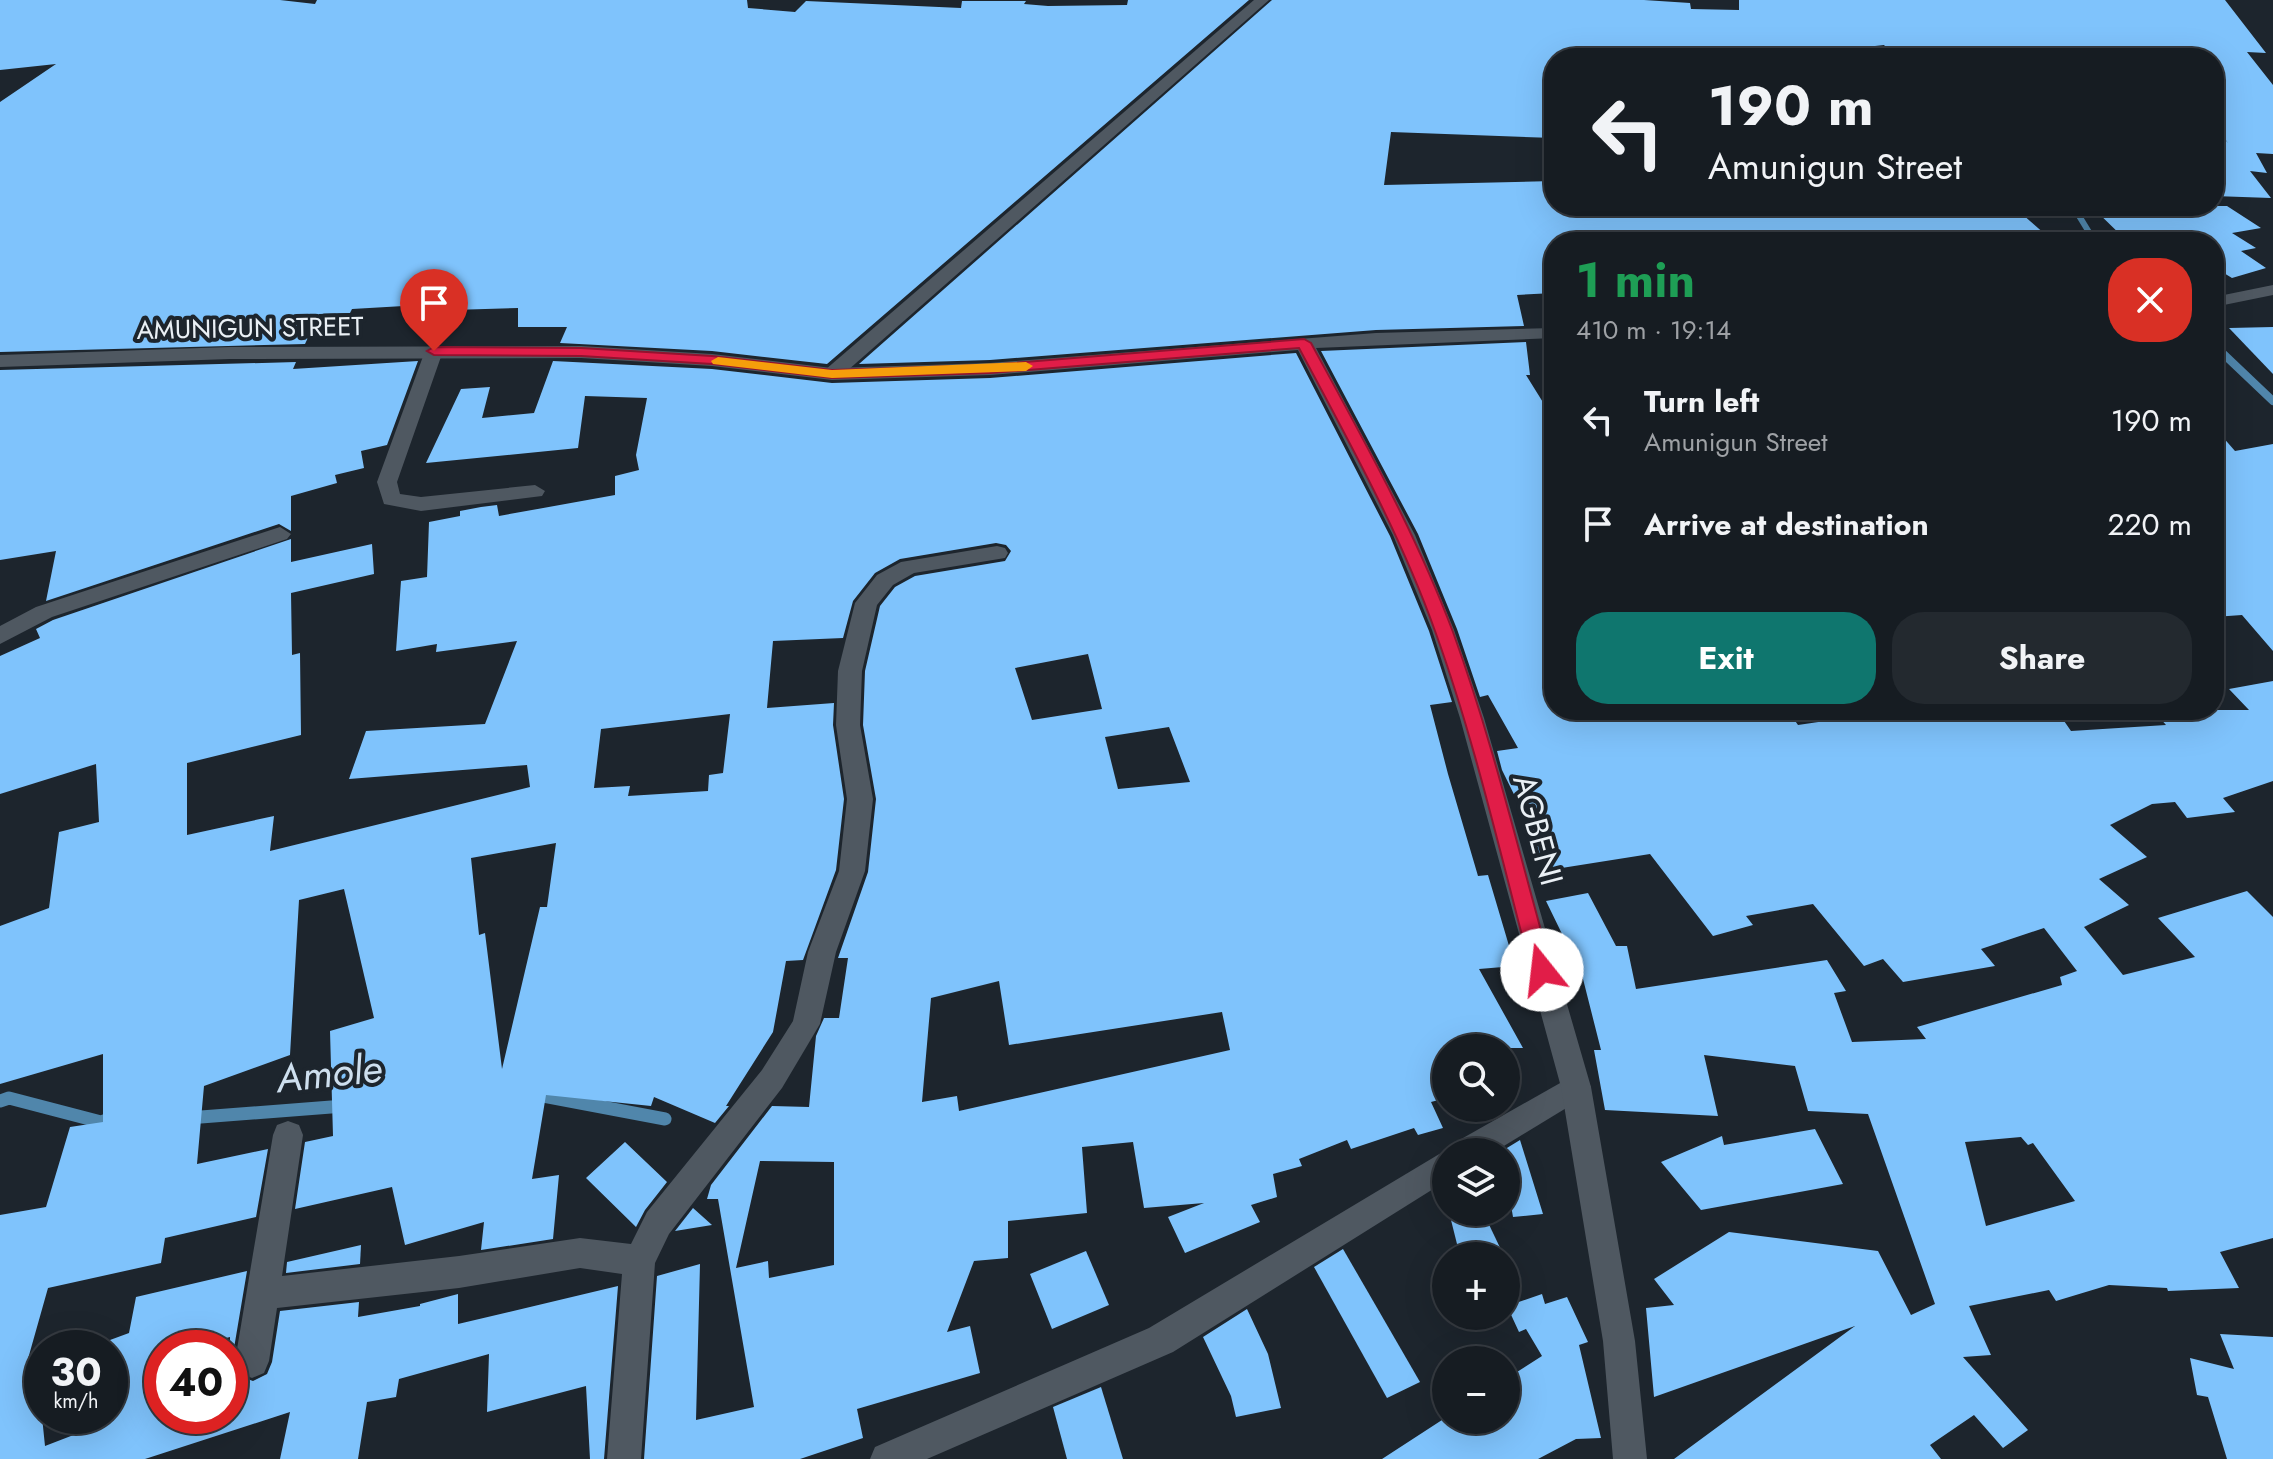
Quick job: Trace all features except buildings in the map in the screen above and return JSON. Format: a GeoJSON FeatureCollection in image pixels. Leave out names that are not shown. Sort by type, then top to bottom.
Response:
{"type":"FeatureCollection","features":[{"type":"Feature","properties":{"kind":"street"},"geometry":{"type":"LineString","coordinates":[[832,374],[1262,0]]}},
{"type":"Feature","properties":{"kind":"street"},"geometry":{"type":"LineString","coordinates":[[2224,301],[2270,294]]}},
{"type":"Feature","properties":{"kind":"street","name":"AMUNIGUN STREET"},"geometry":{"type":"LineString","coordinates":[[0,361],[230,353],[581,352],[712,360],[832,374],[990,369],[1376,338],[1544,333]]}},
{"type":"Feature","properties":{"kind":"street","name":"AGBENI"},"geometry":{"type":"LineString","coordinates":[[1304,343],[1376,478],[1443,630],[1472,718],[1576,1087],[1619,1341],[1630,1459]]}},
{"type":"Feature","properties":{"kind":"street"},"geometry":{"type":"LineString","coordinates":[[434,351],[387,482],[391,499],[421,504],[535,491]]}},
{"type":"Feature","properties":{"kind":"street"},"geometry":{"type":"LineString","coordinates":[[0,636],[44,612],[280,534]]}},
{"type":"Feature","properties":{"kind":"street"},"geometry":{"type":"LineString","coordinates":[[624,1459],[639,1261],[658,1223],[772,1079],[806,1024],[822,952],[852,871],[860,799],[848,725],[850,671],[866,603],[885,580],[909,567],[997,553]]}},
{"type":"Feature","properties":{"kind":"street"},"geometry":{"type":"LineString","coordinates":[[1490,1138],[1576,1087]]}},
{"type":"Feature","properties":{"kind":"street"},"geometry":{"type":"LineString","coordinates":[[252,1361],[288,1135]]}},
{"type":"Feature","properties":{"kind":"street"},"geometry":{"type":"LineString","coordinates":[[887,1459],[1161,1340],[1432,1173]]}},
{"type":"Feature","properties":{"kind":"street"},"geometry":{"type":"LineString","coordinates":[[261,1294],[459,1272],[580,1253],[639,1261]]}},
{"type":"Feature","properties":{"kind":"waterway"},"geometry":{"type":"LineString","coordinates":[[1829,43],[1838,48]]}},
{"type":"Feature","properties":{"kind":"waterway"},"geometry":{"type":"LineString","coordinates":[[2079,216],[2089,232]]}},
{"type":"Feature","properties":{"kind":"waterway"},"geometry":{"type":"LineString","coordinates":[[2224,354],[2273,401]]}},
{"type":"Feature","properties":{"kind":"waterway","name":"Amole"},"geometry":{"type":"LineString","coordinates":[[538,1095],[665,1119]]}},
{"type":"Feature","properties":{"kind":"waterway","name":"Amole"},"geometry":{"type":"LineString","coordinates":[[0,1101],[9,1098],[101,1122],[116,1117]]}},
{"type":"Feature","properties":{"kind":"waterway","name":"Amole"},"geometry":{"type":"LineString","coordinates":[[188,1118],[344,1106]]}},
{"type":"Feature","properties":{"kind":"slow traffic"},"geometry":{"type":"LineString","coordinates":[[718,361],[832,374],[1026,366]]}},
{"type":"Feature","properties":{"kind":"route"},"geometry":{"type":"LineString","coordinates":[[434,351],[581,352],[712,360],[832,374],[990,369],[1304,343],[1404,535],[1443,630],[1472,718],[1542,970]]}}]}
